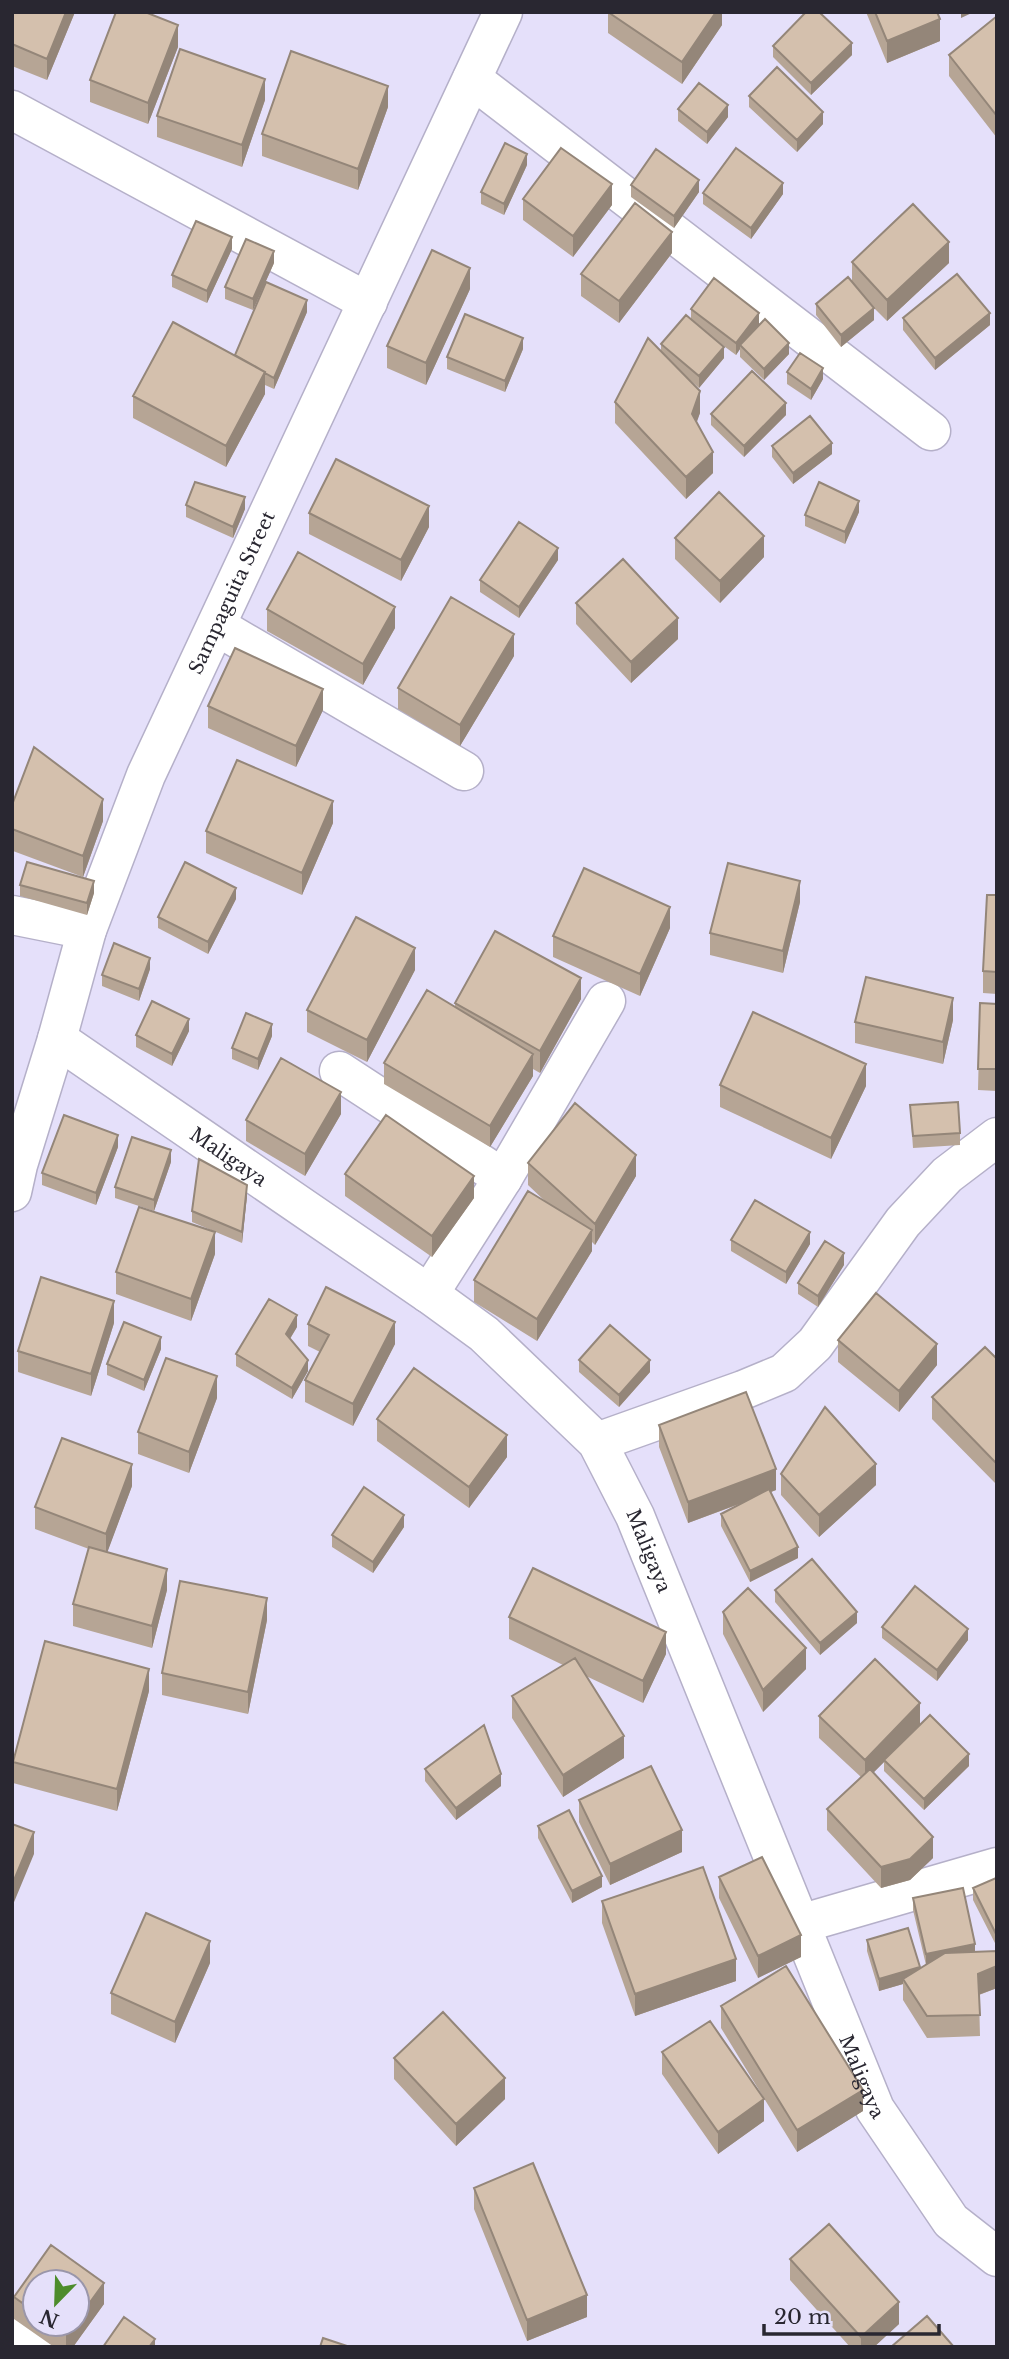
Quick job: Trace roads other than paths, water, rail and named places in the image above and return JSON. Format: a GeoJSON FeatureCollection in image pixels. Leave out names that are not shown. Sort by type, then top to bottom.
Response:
{"type":"FeatureCollection","features":[{"type":"Feature","properties":{"kind":"street","name":"Sampaguita Street"},"geometry":{"type":"LineString","coordinates":[[12,1192],[87,930],[146,775],[218,627],[503,12]]}},
{"type":"Feature","properties":{"kind":"street"},"geometry":{"type":"LineString","coordinates":[[472,79],[931,432]]}},
{"type":"Feature","properties":{"kind":"street"},"geometry":{"type":"LineString","coordinates":[[12,110],[368,302]]}},
{"type":"Feature","properties":{"kind":"street"},"geometry":{"type":"LineString","coordinates":[[218,627],[464,771]]}},
{"type":"Feature","properties":{"kind":"street"},"geometry":{"type":"LineString","coordinates":[[12,915],[87,930]]}},
{"type":"Feature","properties":{"kind":"street"},"geometry":{"type":"LineString","coordinates":[[429,1294],[503,1178],[606,1001]]}},
{"type":"Feature","properties":{"kind":"street","name":"Maligaya"},"geometry":{"type":"LineString","coordinates":[[57,1039],[484,1334],[597,1441],[635,1516],[875,2109],[951,2221],[997,2257]]}},
{"type":"Feature","properties":{"kind":"street"},"geometry":{"type":"LineString","coordinates":[[339,1072],[503,1178]]}},
{"type":"Feature","properties":{"kind":"street"},"geometry":{"type":"LineString","coordinates":[[597,1441],[784,1373],[816,1344],[903,1222],[947,1175],[997,1137]]}},
{"type":"Feature","properties":{"kind":"street"},"geometry":{"type":"LineString","coordinates":[[800,1924],[997,1867]]}},
{"type":"Feature","properties":{"kind":"street"},"geometry":{"type":"LineString","coordinates":[[12,2334],[33,2347]]}}]}
